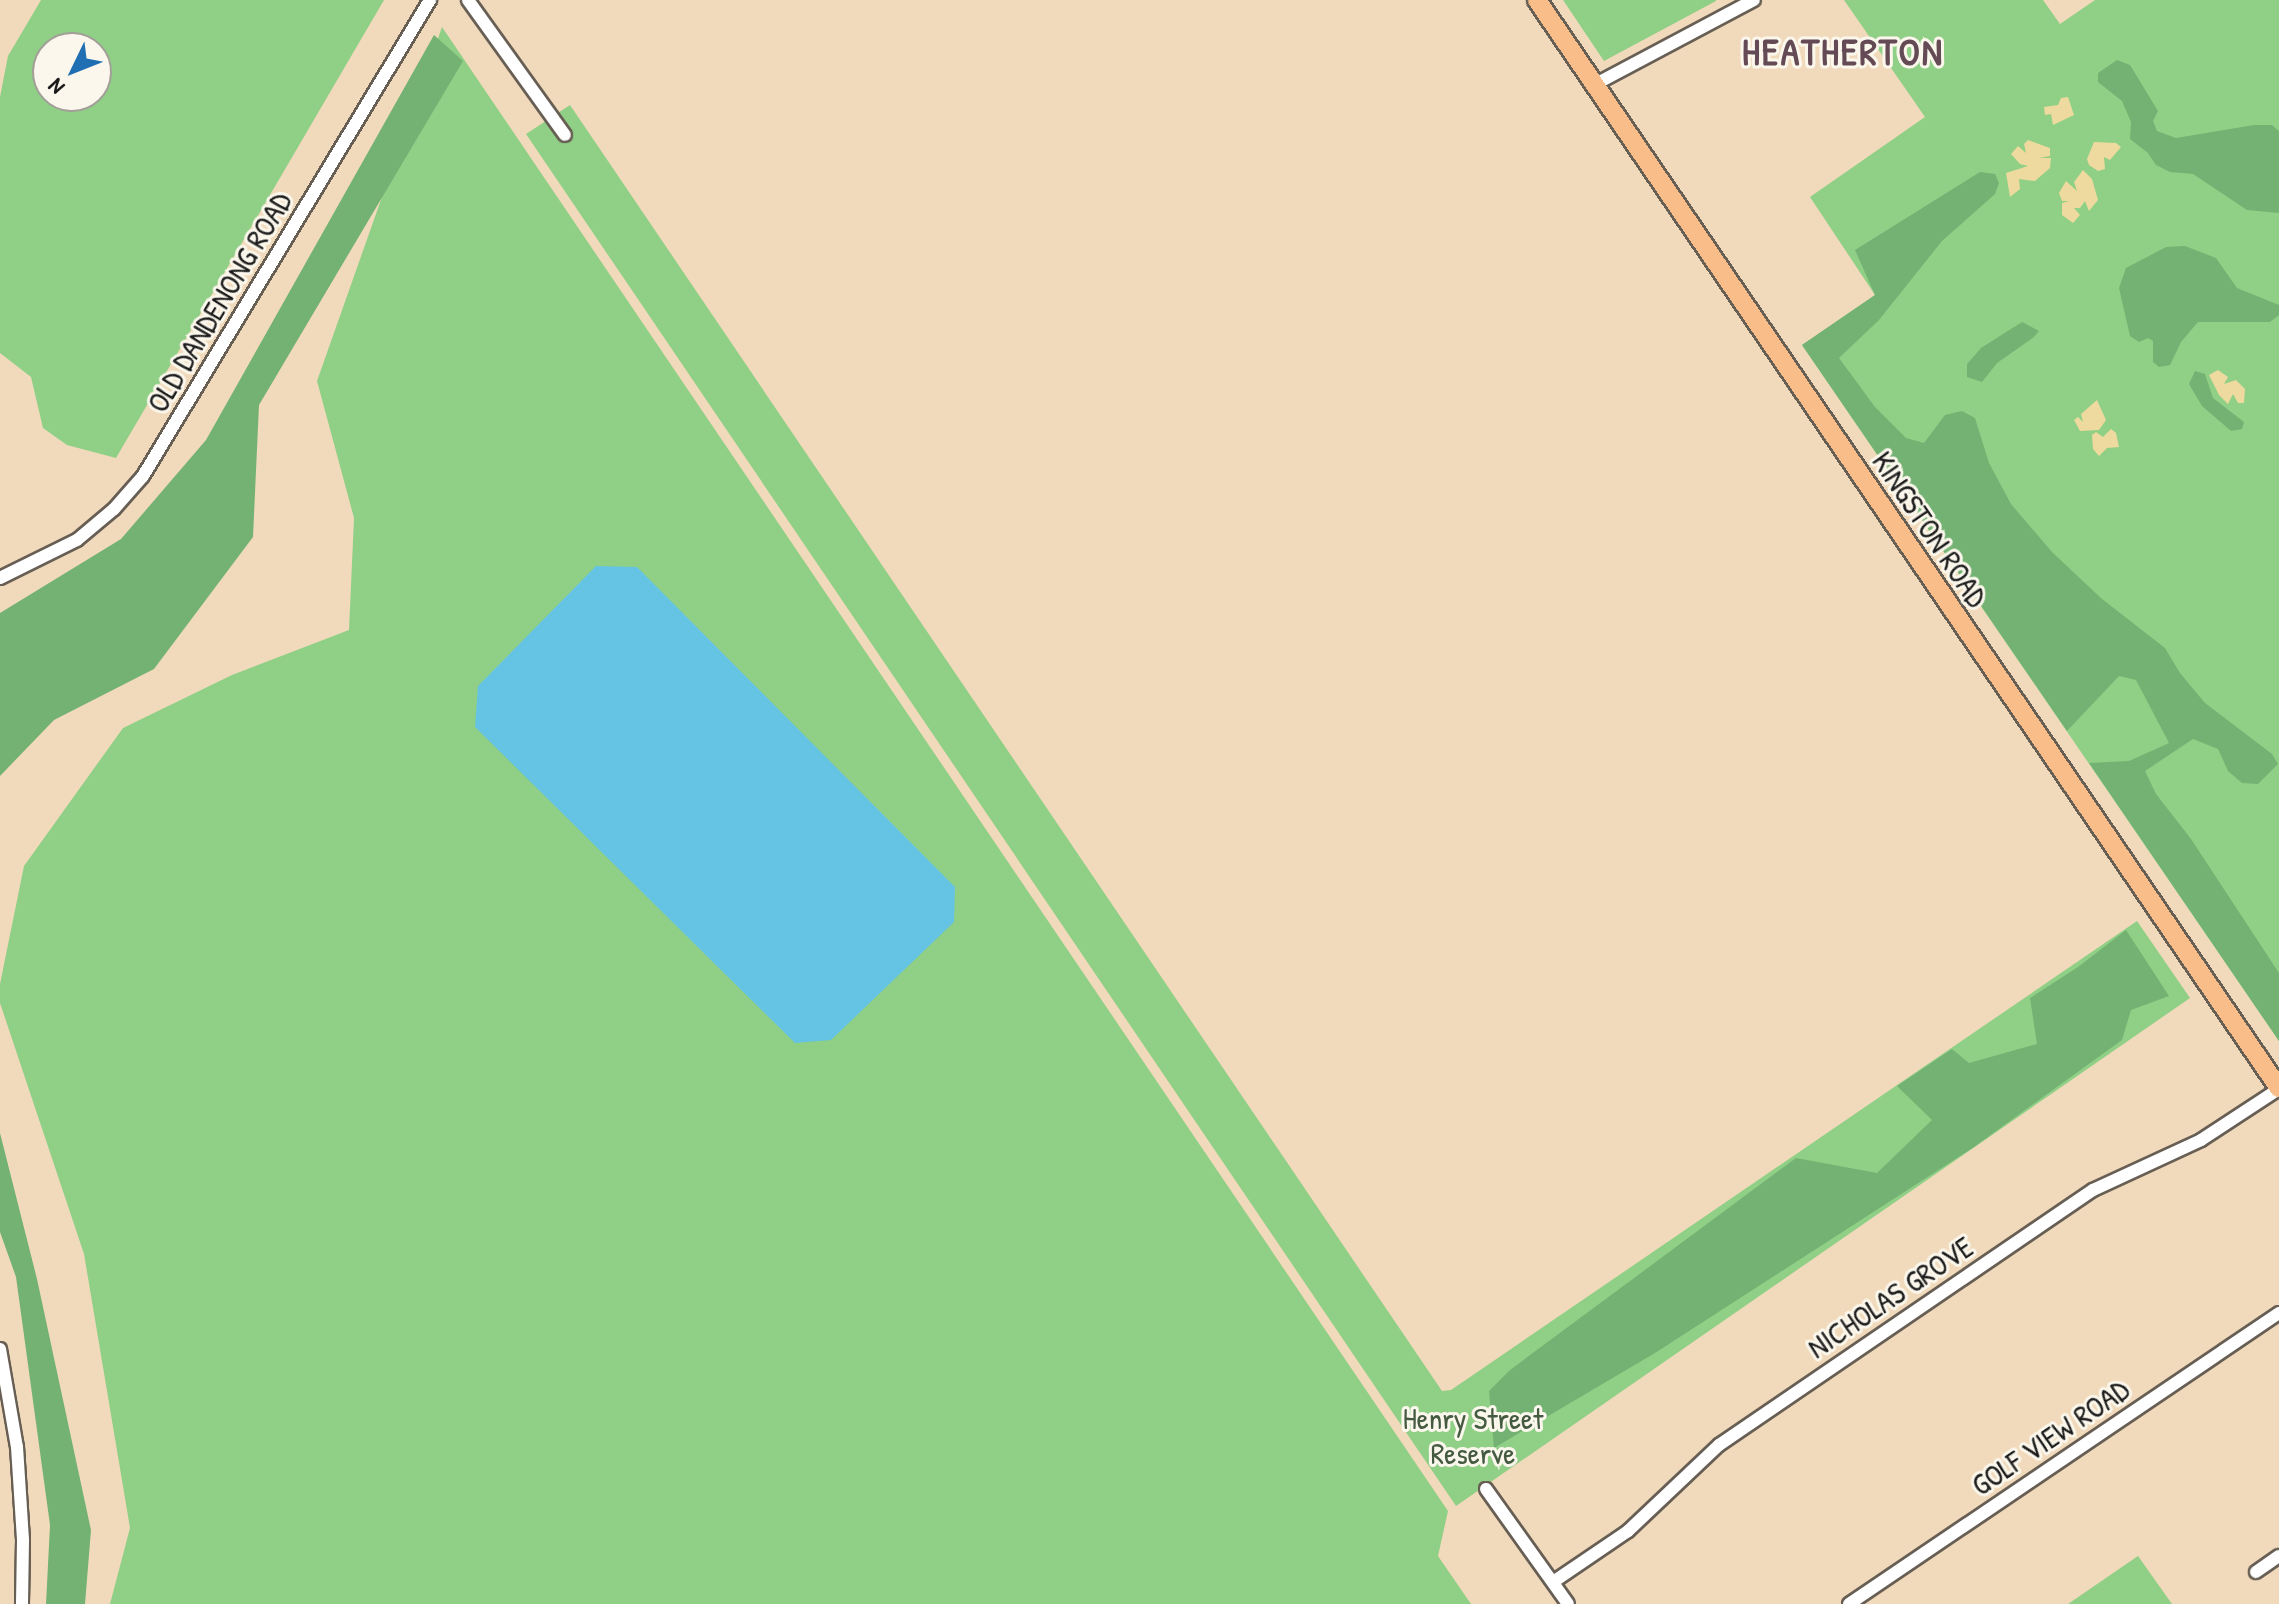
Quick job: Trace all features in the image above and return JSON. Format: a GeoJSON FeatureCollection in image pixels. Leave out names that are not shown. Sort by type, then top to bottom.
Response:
{"type":"FeatureCollection","features":[{"type":"Feature","properties":{"kind":"main road","name":"KINGSTON ROAD"},"geometry":{"type":"LineString","coordinates":[[1537,0],[2279,1088]]}},
{"type":"Feature","properties":{"kind":"street","name":"OLD DANDENONG ROAD"},"geometry":{"type":"LineString","coordinates":[[0,578],[77,540],[114,509],[143,476],[430,0]]}},
{"type":"Feature","properties":{"kind":"street"},"geometry":{"type":"LineString","coordinates":[[468,0],[565,135]]}},
{"type":"Feature","properties":{"kind":"street"},"geometry":{"type":"LineString","coordinates":[[1594,85],[1754,0]]}},
{"type":"Feature","properties":{"kind":"street","name":"NICHOLAS GROVE"},"geometry":{"type":"LineString","coordinates":[[1553,1582],[1628,1531],[1719,1445],[2093,1190],[2201,1140],[2279,1088]]}},
{"type":"Feature","properties":{"kind":"street","name":"GOLF VIEW ROAD"},"geometry":{"type":"LineString","coordinates":[[1849,1604],[2279,1313]]}},
{"type":"Feature","properties":{"kind":"street"},"geometry":{"type":"LineString","coordinates":[[0,1349],[17,1447],[23,1540],[22,1604]]}},
{"type":"Feature","properties":{"kind":"street"},"geometry":{"type":"LineString","coordinates":[[1486,1489],[1568,1604]]}},
{"type":"Feature","properties":{"kind":"street"},"geometry":{"type":"LineString","coordinates":[[2256,1572],[2279,1556]]}},
{"type":"Feature","properties":{"kind":"green space"},"geometry":{"type":"Polygon","coordinates":[[[41,0],[384,0],[116,458],[67,445],[43,428],[31,377],[0,353],[0,97],[8,56],[41,0]]]}},
{"type":"Feature","properties":{"kind":"green space"},"geometry":{"type":"Polygon","coordinates":[[[1563,0],[1716,0],[1716,1],[1604,61],[1563,0]]]}},
{"type":"Feature","properties":{"kind":"green space"},"geometry":{"type":"Polygon","coordinates":[[[1844,0],[2043,0],[2060,24],[2095,0],[2279,0],[2279,1041],[1802,345],[1875,295],[1810,197],[1925,117],[1844,0]]]}},
{"type":"Feature","properties":{"kind":"green space"},"geometry":{"type":"Polygon","coordinates":[[[442,27],[1448,1511],[1438,1556],[1471,1604],[110,1604],[130,1528],[84,1254],[0,1003],[0,984],[24,866],[123,728],[232,675],[349,630],[354,518],[317,381],[442,27]]]}},
{"type":"Feature","properties":{"kind":"green space"},"geometry":{"type":"Polygon","coordinates":[[[434,35],[463,61],[259,405],[253,537],[154,669],[54,720],[0,776],[0,613],[121,539],[206,440],[434,35]]]}},
{"type":"Feature","properties":{"kind":"green space"},"geometry":{"type":"Polygon","coordinates":[[[2117,60],[2130,65],[2158,111],[2153,121],[2157,131],[2176,138],[2254,125],[2272,125],[2279,131],[2279,213],[2247,210],[2193,174],[2170,172],[2156,165],[2148,153],[2130,139],[2131,122],[2122,101],[2098,82],[2098,73],[2117,60]]]}},
{"type":"Feature","properties":{"kind":"green space","name":"Henry Street Reserve"},"geometry":{"type":"Polygon","coordinates":[[[570,105],[1442,1391],[1451,1390],[2137,921],[2190,998],[1456,1506],[526,134],[570,105]]]}},
{"type":"Feature","properties":{"kind":"green space"},"geometry":{"type":"Polygon","coordinates":[[[1980,172],[1995,174],[1999,183],[1995,194],[1942,241],[1879,320],[1839,358],[1875,407],[1906,438],[1924,443],[1945,415],[1962,411],[1975,418],[1989,463],[2011,504],[2052,552],[2102,599],[2165,648],[2180,673],[2205,703],[2272,754],[2278,764],[2258,784],[2242,783],[2228,771],[2218,749],[2193,739],[2145,771],[2156,794],[2191,839],[2279,973],[2279,1041],[2089,763],[2129,761],[2169,743],[2136,680],[2119,676],[2067,731],[1802,345],[1875,295],[1855,250],[1980,172]]]}},
{"type":"Feature","properties":{"kind":"green space"},"geometry":{"type":"Polygon","coordinates":[[[2185,246],[2216,258],[2237,288],[2279,305],[2279,315],[2270,322],[2198,322],[2181,342],[2170,365],[2159,367],[2153,362],[2153,341],[2148,338],[2139,342],[2130,336],[2119,288],[2126,268],[2166,247],[2185,246]]]}},
{"type":"Feature","properties":{"kind":"green space"},"geometry":{"type":"Polygon","coordinates":[[[2022,322],[2039,331],[1997,363],[1982,382],[1967,377],[1967,364],[1981,348],[2022,322]]]}},
{"type":"Feature","properties":{"kind":"green space"},"geometry":{"type":"Polygon","coordinates":[[[2195,371],[2205,374],[2213,398],[2244,422],[2242,429],[2231,431],[2202,406],[2189,384],[2195,371]]]}},
{"type":"Feature","properties":{"kind":"green space"},"geometry":{"type":"Polygon","coordinates":[[[2126,930],[2169,996],[2131,1010],[2122,1040],[1974,1147],[1655,1353],[1494,1448],[1489,1391],[1510,1370],[1796,1158],[1877,1173],[1932,1120],[1897,1086],[1952,1049],[1969,1063],[2037,1044],[2030,998],[2078,967],[2126,930]]]}},
{"type":"Feature","properties":{"kind":"green space"},"geometry":{"type":"Polygon","coordinates":[[[0,1133],[37,1279],[91,1530],[85,1604],[46,1604],[50,1525],[16,1277],[0,1232],[0,1133]]]}},
{"type":"Feature","properties":{"kind":"green space"},"geometry":{"type":"Polygon","coordinates":[[[2138,1556],[2172,1604],[2068,1604],[2138,1556]]]}},
{"type":"Feature","properties":{"kind":"sand"},"geometry":{"type":"Polygon","coordinates":[[[2068,97],[2074,115],[2053,125],[2051,114],[2045,115],[2044,107],[2058,105],[2061,98],[2068,97]]]}},
{"type":"Feature","properties":{"kind":"sand"},"geometry":{"type":"Polygon","coordinates":[[[2028,140],[2050,148],[2050,156],[2039,158],[2051,158],[2050,168],[2035,181],[2019,179],[2020,189],[2010,197],[2006,173],[2028,166],[2020,164],[2011,154],[2018,146],[2026,153],[2024,144],[2028,140]]]}},
{"type":"Feature","properties":{"kind":"sand"},"geometry":{"type":"Polygon","coordinates":[[[2094,142],[2116,143],[2121,147],[2110,160],[2104,157],[2105,169],[2098,171],[2089,165],[2087,159],[2094,142]]]}},
{"type":"Feature","properties":{"kind":"sand"},"geometry":{"type":"Polygon","coordinates":[[[2083,170],[2092,179],[2098,200],[2089,211],[2085,201],[2080,208],[2074,208],[2080,215],[2073,223],[2062,215],[2062,203],[2069,201],[2062,201],[2059,193],[2066,181],[2077,191],[2074,182],[2083,170]]]}},
{"type":"Feature","properties":{"kind":"sand"},"geometry":{"type":"Polygon","coordinates":[[[2218,370],[2228,377],[2224,384],[2236,380],[2245,389],[2244,403],[2238,403],[2233,394],[2228,404],[2219,395],[2209,375],[2218,370]]]}},
{"type":"Feature","properties":{"kind":"sand"},"geometry":{"type":"Polygon","coordinates":[[[2097,400],[2106,420],[2099,430],[2080,431],[2074,420],[2078,417],[2083,422],[2081,414],[2097,400]]]}},
{"type":"Feature","properties":{"kind":"sand"},"geometry":{"type":"Polygon","coordinates":[[[2111,429],[2116,433],[2119,447],[2107,448],[2099,456],[2093,449],[2092,435],[2096,432],[2103,437],[2111,429]]]}},
{"type":"Feature","properties":{"kind":"water"},"geometry":{"type":"Polygon","coordinates":[[[596,566],[637,567],[955,887],[954,922],[831,1040],[795,1043],[475,727],[478,686],[596,566]]]}},
{"type":"Feature","properties":{"kind":"district","name":"HEATHERTON"},"geometry":{"type":"Point","coordinates":[1843,52]}}]}
